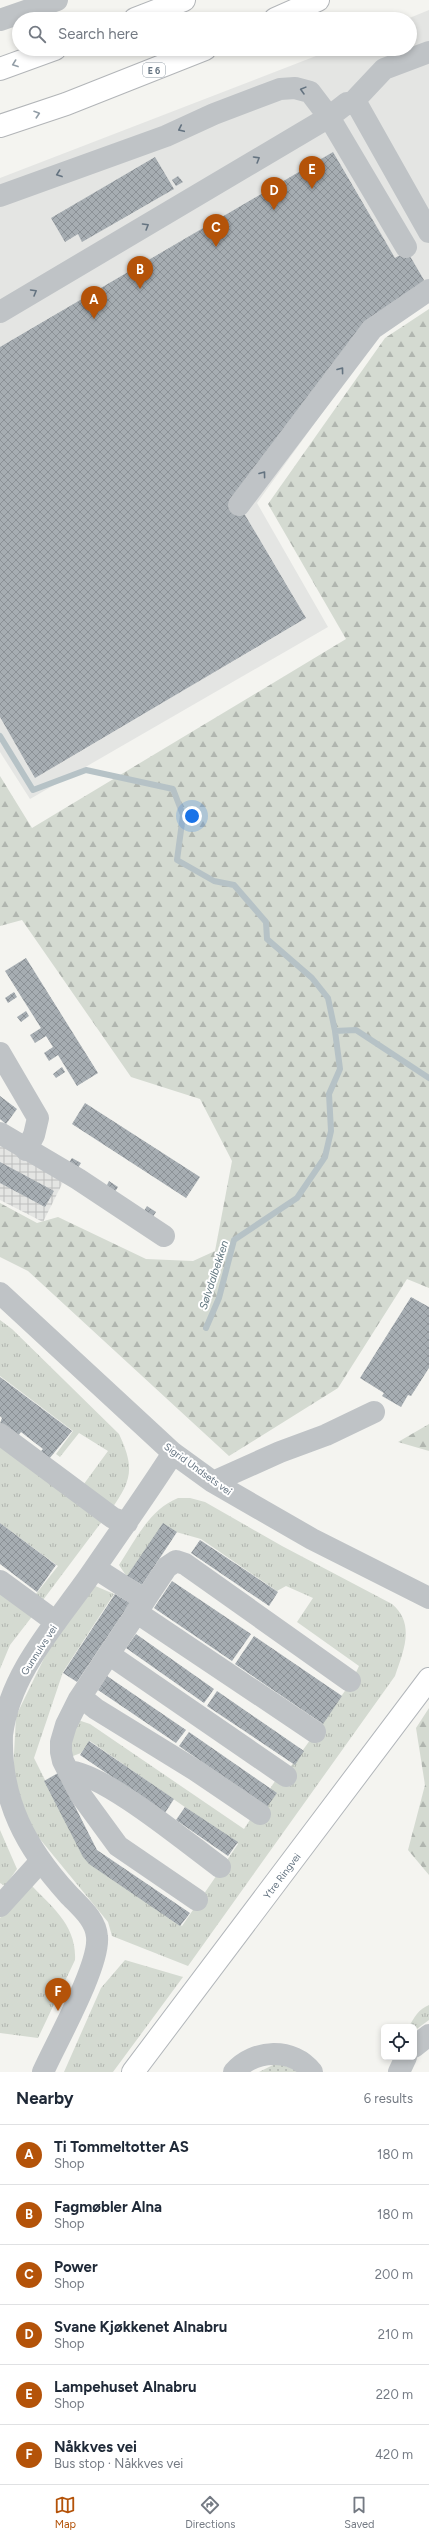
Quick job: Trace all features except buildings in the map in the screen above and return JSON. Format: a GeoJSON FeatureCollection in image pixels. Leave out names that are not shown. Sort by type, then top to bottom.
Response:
{"type":"FeatureCollection","features":[{"type":"Feature","properties":{"kind":"main road"},"geometry":{"type":"LineString","coordinates":[[153,12],[184,0]]}},
{"type":"Feature","properties":{"kind":"main road"},"geometry":{"type":"LineString","coordinates":[[291,12],[318,0]]}},
{"type":"Feature","properties":{"kind":"main road"},"geometry":{"type":"LineString","coordinates":[[0,69],[36,56]]}},
{"type":"Feature","properties":{"kind":"main road","name":"E 6"},"geometry":{"type":"LineString","coordinates":[[0,126],[88,96],[188,56]]}},
{"type":"Feature","properties":{"kind":"main road","name":"Ytre Ringvei"},"geometry":{"type":"LineString","coordinates":[[133,2072],[429,1679]]}},
{"type":"Feature","properties":{"kind":"street"},"geometry":{"type":"LineString","coordinates":[[14,12],[29,4],[57,0]]}},
{"type":"Feature","properties":{"kind":"street"},"geometry":{"type":"LineString","coordinates":[[0,20],[12,13]]}},
{"type":"Feature","properties":{"kind":"street"},"geometry":{"type":"LineString","coordinates":[[0,312],[352,103],[384,70],[429,52]]}},
{"type":"Feature","properties":{"kind":"street"},"geometry":{"type":"LineString","coordinates":[[0,196],[166,136],[214,114],[280,89],[295,88],[310,92],[329,117],[406,247]]}},
{"type":"Feature","properties":{"kind":"street"},"geometry":{"type":"LineString","coordinates":[[352,103],[358,106],[429,232]]}},
{"type":"Feature","properties":{"kind":"street"},"geometry":{"type":"LineString","coordinates":[[240,505],[372,329],[429,290]]}},
{"type":"Feature","properties":{"kind":"street"},"geometry":{"type":"LineString","coordinates":[[0,1054],[38,1118],[34,1135],[26,1150]]}},
{"type":"Feature","properties":{"kind":"street"},"geometry":{"type":"LineString","coordinates":[[0,1133],[26,1150],[78,1179],[164,1236]]}},
{"type":"Feature","properties":{"kind":"street","name":"Sigrid Undsets vei"},"geometry":{"type":"LineString","coordinates":[[0,1293],[173,1453],[213,1482],[293,1529],[429,1598]]}},
{"type":"Feature","properties":{"kind":"street"},"geometry":{"type":"LineString","coordinates":[[213,1482],[280,1452],[326,1435],[374,1412]]}},
{"type":"Feature","properties":{"kind":"street"},"geometry":{"type":"LineString","coordinates":[[0,1434],[113,1518],[126,1523]]}},
{"type":"Feature","properties":{"kind":"street","name":"Gunnulvs vei"},"geometry":{"type":"LineString","coordinates":[[43,2072],[92,1968],[97,1946],[97,1936],[89,1917],[40,1862],[22,1836],[6,1797],[2,1770],[1,1733],[12,1697],[32,1656],[95,1568],[173,1453]]}},
{"type":"Feature","properties":{"kind":"street"},"geometry":{"type":"LineString","coordinates":[[197,1900],[118,1846],[99,1822],[68,1771],[63,1761],[61,1742],[66,1726],[81,1697],[167,1567],[171,1562],[180,1562],[350,1681]]}},
{"type":"Feature","properties":{"kind":"street"},"geometry":{"type":"LineString","coordinates":[[95,1568],[140,1606],[315,1732]]}},
{"type":"Feature","properties":{"kind":"street"},"geometry":{"type":"LineString","coordinates":[[0,1581],[56,1622]]}},
{"type":"Feature","properties":{"kind":"street"},"geometry":{"type":"LineString","coordinates":[[110,1655],[286,1776]]}},
{"type":"Feature","properties":{"kind":"street"},"geometry":{"type":"LineString","coordinates":[[81,1697],[96,1709],[195,1770],[260,1814]]}},
{"type":"Feature","properties":{"kind":"street"},"geometry":{"type":"LineString","coordinates":[[68,1771],[80,1772],[95,1780],[133,1804],[220,1867]]}},
{"type":"Feature","properties":{"kind":"street"},"geometry":{"type":"LineString","coordinates":[[3,1898],[40,1862]]}},
{"type":"Feature","properties":{"kind":"street"},"geometry":{"type":"LineString","coordinates":[[417,2045],[429,2035]]}},
{"type":"Feature","properties":{"kind":"street"},"geometry":{"type":"LineString","coordinates":[[234,2072],[258,2055],[271,2054],[294,2058],[303,2062],[312,2072]]}},
{"type":"Feature","properties":{"kind":"street"},"geometry":{"type":"LineString","coordinates":[[399,2072],[405,2060]]}},
{"type":"Feature","properties":{"kind":"shaded area"},"geometry":{"type":"Polygon","coordinates":[[[429,10],[429,303],[382,330],[257,503],[328,627],[30,799],[0,752],[0,178],[316,56],[417,56],[417,15],[429,10]]]}},
{"type":"Feature","properties":{"kind":"shaded area"},"geometry":{"type":"Polygon","coordinates":[[[0,1144],[65,1178],[43,1222],[0,1200],[0,1144]]]}},
{"type":"Feature","properties":{"kind":"green space"},"geometry":{"type":"Polygon","coordinates":[[[429,309],[429,1288],[407,1279],[338,1388],[229,1456],[28,1271],[0,1257],[0,1203],[37,1223],[58,1217],[146,1259],[193,1261],[215,1251],[232,1161],[200,1099],[131,1077],[22,920],[0,926],[0,776],[32,828],[346,639],[268,504],[385,338],[429,309]]]}},
{"type":"Feature","properties":{"kind":"green space"},"geometry":{"type":"Polygon","coordinates":[[[0,1320],[12,1329],[119,1434],[127,1456],[129,1474],[123,1491],[110,1511],[81,1488],[108,1451],[79,1433],[60,1457],[56,1454],[73,1431],[0,1376],[0,1320]]]}},
{"type":"Feature","properties":{"kind":"green space"},"geometry":{"type":"Polygon","coordinates":[[[429,1424],[429,1451],[398,1442],[429,1424]]]}},
{"type":"Feature","properties":{"kind":"green space"},"geometry":{"type":"Polygon","coordinates":[[[0,1443],[103,1520],[40,1604],[32,1599],[58,1566],[0,1523],[0,1443]]]}},
{"type":"Feature","properties":{"kind":"green space"},"geometry":{"type":"Polygon","coordinates":[[[178,1498],[190,1498],[205,1502],[282,1546],[392,1604],[404,1620],[406,1629],[404,1648],[395,1676],[188,1966],[112,1936],[108,1922],[30,1827],[13,1773],[16,1716],[49,1648],[93,1585],[114,1594],[63,1672],[34,1758],[84,1858],[182,1926],[238,1844],[90,1741],[81,1753],[73,1756],[69,1750],[78,1720],[90,1724],[244,1829],[277,1778],[293,1764],[352,1681],[359,1666],[297,1622],[313,1598],[286,1586],[277,1591],[201,1539],[176,1532],[127,1577],[119,1565],[137,1536],[159,1510],[178,1498]]]}},
{"type":"Feature","properties":{"kind":"green space"},"geometry":{"type":"Polygon","coordinates":[[[0,1589],[34,1614],[10,1645],[0,1669],[0,1589]]]}},
{"type":"Feature","properties":{"kind":"green space"},"geometry":{"type":"Polygon","coordinates":[[[429,1708],[429,1875],[408,1850],[425,1785],[416,1728],[429,1708]]]}},
{"type":"Feature","properties":{"kind":"green space"},"geometry":{"type":"Polygon","coordinates":[[[0,1830],[17,1869],[5,1886],[0,1883],[0,1830]]]}},
{"type":"Feature","properties":{"kind":"green space"},"geometry":{"type":"Polygon","coordinates":[[[29,1883],[54,1908],[67,1926],[72,1936],[75,1960],[38,2038],[0,2033],[0,1918],[29,1883]]]}},
{"type":"Feature","properties":{"kind":"green space"},"geometry":{"type":"Polygon","coordinates":[[[125,1960],[183,1977],[113,2072],[64,2072],[101,1988],[125,1960]]]}},
{"type":"Feature","properties":{"kind":"green space"},"geometry":{"type":"Polygon","coordinates":[[[429,2005],[429,2020],[417,2029],[417,2024],[411,2024],[417,2014],[429,2005]]]}},
{"type":"Feature","properties":{"kind":"green space"},"geometry":{"type":"Polygon","coordinates":[[[277,2063],[303,2072],[259,2072],[277,2063]]]}},
{"type":"Feature","properties":{"kind":"waterway"},"geometry":{"type":"LineString","coordinates":[[0,736],[33,790],[86,770],[173,789],[183,815],[177,860],[214,881],[234,885],[266,922],[267,939],[312,978],[328,998],[335,1031],[356,1030],[429,1078]]}},
{"type":"Feature","properties":{"kind":"waterway","name":"Sølvdalbekken"},"geometry":{"type":"LineString","coordinates":[[206,1328],[219,1298],[234,1240],[297,1198],[325,1157],[331,1131],[329,1094],[340,1069],[335,1031]]}},
{"type":"Feature","properties":{"kind":"place","name":"Lampehuset Alnabru"},"geometry":{"type":"Point","coordinates":[312,189]}},
{"type":"Feature","properties":{"kind":"place","name":"Svane Kjøkkenet Alnabru"},"geometry":{"type":"Point","coordinates":[274,210]}},
{"type":"Feature","properties":{"kind":"place","name":"Power"},"geometry":{"type":"Point","coordinates":[216,247]}},
{"type":"Feature","properties":{"kind":"place","name":"Fagmøbler Alna"},"geometry":{"type":"Point","coordinates":[140,289]}},
{"type":"Feature","properties":{"kind":"place","name":"Ti Tommeltotter AS"},"geometry":{"type":"Point","coordinates":[94,319]}},
{"type":"Feature","properties":{"kind":"place","name":"Nåkkves vei"},"geometry":{"type":"Point","coordinates":[58,2011]}}]}
